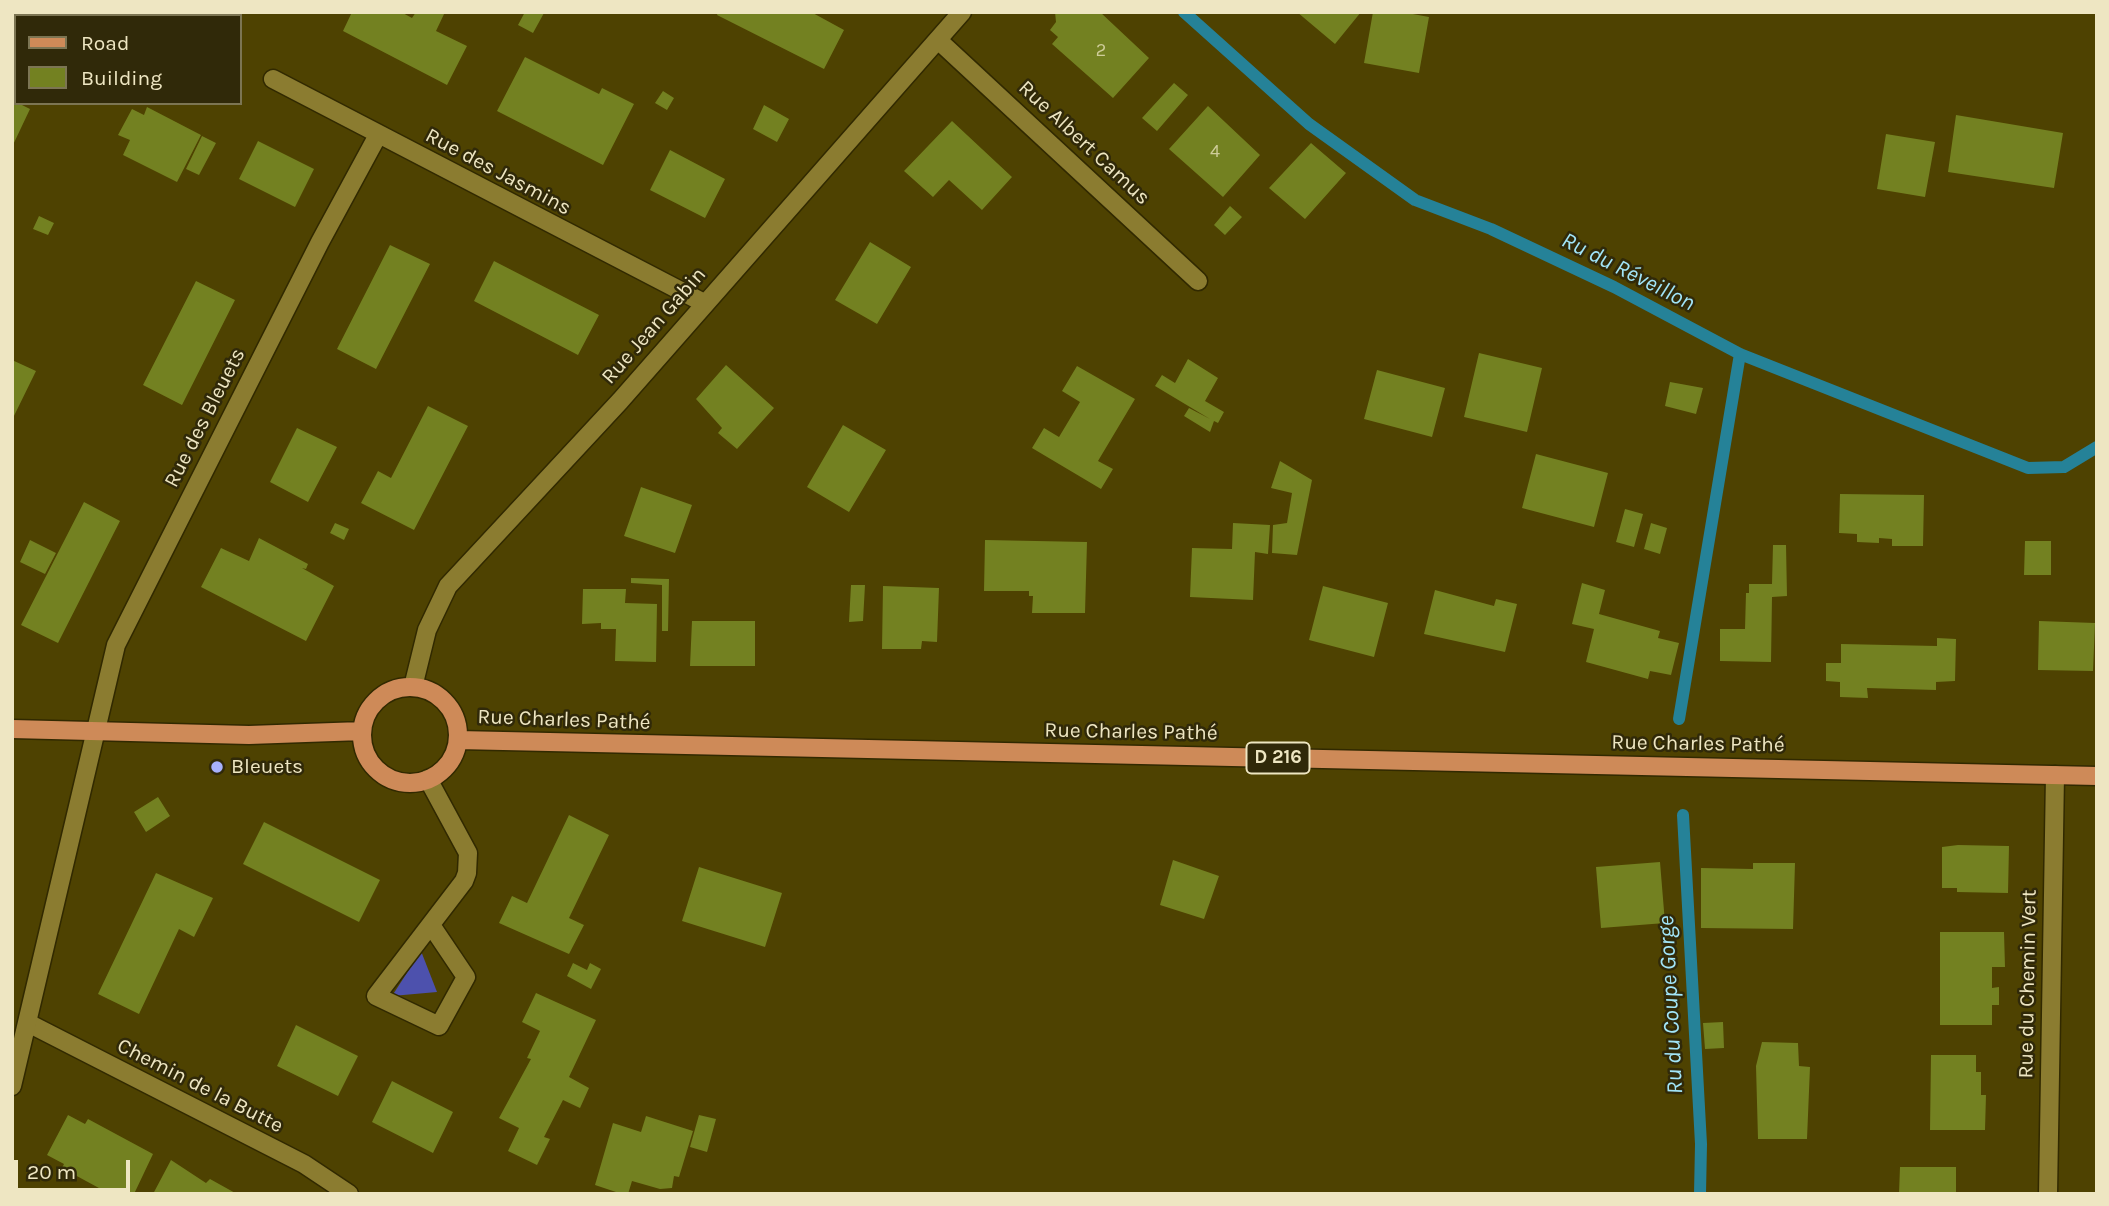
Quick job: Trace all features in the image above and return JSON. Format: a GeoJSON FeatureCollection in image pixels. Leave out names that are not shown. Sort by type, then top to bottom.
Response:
{"type":"FeatureCollection","features":[{"type":"Feature","properties":{"kind":"main road"},"geometry":{"type":"LineString","coordinates":[[413,687],[440,696],[451,708],[457,724],[458,740],[450,762],[429,779],[405,782],[382,774],[371,762],[364,747],[362,731],[368,711],[382,695],[394,689],[413,687]]}},
{"type":"Feature","properties":{"kind":"main road"},"geometry":{"type":"LineString","coordinates":[[12,729],[249,735],[362,731]]}},
{"type":"Feature","properties":{"kind":"main road","name":"Rue Charles Pathé"},"geometry":{"type":"LineString","coordinates":[[458,740],[2097,776]]}},
{"type":"Feature","properties":{"kind":"street","name":"Rue Jean Gabin"},"geometry":{"type":"LineString","coordinates":[[413,687],[427,630],[448,586],[620,401],[962,12]]}},
{"type":"Feature","properties":{"kind":"street","name":"Rue Albert Camus"},"geometry":{"type":"LineString","coordinates":[[938,40],[1198,281]]}},
{"type":"Feature","properties":{"kind":"street","name":"Rue des Jasmins"},"geometry":{"type":"LineString","coordinates":[[273,79],[704,303]]}},
{"type":"Feature","properties":{"kind":"street","name":"Rue des Bleuets"},"geometry":{"type":"LineString","coordinates":[[12,1086],[116,645],[378,135]]}},
{"type":"Feature","properties":{"kind":"street","name":"Rue du Chemin Vert"},"geometry":{"type":"LineString","coordinates":[[2048,1194],[2055,775]]}},
{"type":"Feature","properties":{"kind":"street"},"geometry":{"type":"LineString","coordinates":[[429,779],[468,852],[469,862],[464,881],[376,996],[439,1026],[466,977],[431,925]]}},
{"type":"Feature","properties":{"kind":"street","name":"Chemin de la Butte"},"geometry":{"type":"LineString","coordinates":[[28,1023],[304,1164],[349,1194]]}},
{"type":"Feature","properties":{"kind":"shaded area"},"geometry":{"type":"Polygon","coordinates":[[[421,951],[437,992],[392,996],[421,951]]]}},
{"type":"Feature","properties":{"kind":"building"},"geometry":{"type":"Polygon","coordinates":[[[352,12],[401,12],[412,18],[416,12],[445,12],[436,31],[467,46],[447,85],[343,31],[352,12]]]}},
{"type":"Feature","properties":{"kind":"building"},"geometry":{"type":"Polygon","coordinates":[[[525,12],[544,13],[533,33],[518,25],[525,12]]]}},
{"type":"Feature","properties":{"kind":"building"},"geometry":{"type":"Polygon","coordinates":[[[718,12],[811,12],[844,30],[824,69],[717,15],[718,12]]]}},
{"type":"Feature","properties":{"kind":"building"},"geometry":{"type":"Polygon","coordinates":[[[1055,12],[1100,12],[1149,58],[1113,98],[1052,44],[1058,37],[1050,30],[1056,22],[1055,12]]]}},
{"type":"Feature","properties":{"kind":"building"},"geometry":{"type":"Polygon","coordinates":[[[1297,12],[1361,12],[1335,44],[1297,12]]]}},
{"type":"Feature","properties":{"kind":"building"},"geometry":{"type":"Polygon","coordinates":[[[1373,12],[1402,12],[1429,17],[1419,73],[1364,63],[1373,12]]]}},
{"type":"Feature","properties":{"kind":"building"},"geometry":{"type":"Polygon","coordinates":[[[525,57],[599,94],[602,88],[634,104],[603,165],[497,111],[525,57]]]}},
{"type":"Feature","properties":{"kind":"building"},"geometry":{"type":"Polygon","coordinates":[[[1174,83],[1188,95],[1157,131],[1142,118],[1174,83]]]}},
{"type":"Feature","properties":{"kind":"building"},"geometry":{"type":"Polygon","coordinates":[[[663,91],[674,98],[667,110],[655,103],[663,91]]]}},
{"type":"Feature","properties":{"kind":"building"},"geometry":{"type":"Polygon","coordinates":[[[12,100],[14,105],[30,109],[12,147],[12,100]]]}},
{"type":"Feature","properties":{"kind":"building"},"geometry":{"type":"Polygon","coordinates":[[[764,105],[789,119],[777,142],[753,129],[764,105]]]}},
{"type":"Feature","properties":{"kind":"building"},"geometry":{"type":"Polygon","coordinates":[[[1208,106],[1260,155],[1223,197],[1169,149],[1208,106]]]}},
{"type":"Feature","properties":{"kind":"building"},"geometry":{"type":"Polygon","coordinates":[[[147,107],[201,135],[177,182],[123,155],[130,140],[118,135],[132,109],[144,115],[147,107]]]}},
{"type":"Feature","properties":{"kind":"building"},"geometry":{"type":"Polygon","coordinates":[[[1956,115],[2063,133],[2054,188],[1948,172],[1956,115]]]}},
{"type":"Feature","properties":{"kind":"building"},"geometry":{"type":"Polygon","coordinates":[[[952,121],[1012,177],[982,210],[949,180],[933,197],[904,171],[952,121]]]}},
{"type":"Feature","properties":{"kind":"building"},"geometry":{"type":"Polygon","coordinates":[[[1886,134],[1935,142],[1925,197],[1877,189],[1886,134]]]}},
{"type":"Feature","properties":{"kind":"building"},"geometry":{"type":"Polygon","coordinates":[[[202,136],[216,143],[199,175],[186,169],[202,136]]]}},
{"type":"Feature","properties":{"kind":"building"},"geometry":{"type":"Polygon","coordinates":[[[258,141],[314,169],[295,207],[239,179],[258,141]]]}},
{"type":"Feature","properties":{"kind":"building"},"geometry":{"type":"Polygon","coordinates":[[[1311,143],[1346,173],[1305,219],[1269,188],[1311,143]]]}},
{"type":"Feature","properties":{"kind":"building"},"geometry":{"type":"Polygon","coordinates":[[[670,150],[725,179],[705,218],[650,190],[670,150]]]}},
{"type":"Feature","properties":{"kind":"building"},"geometry":{"type":"Polygon","coordinates":[[[1230,206],[1242,217],[1225,235],[1214,225],[1230,206]]]}},
{"type":"Feature","properties":{"kind":"building"},"geometry":{"type":"Polygon","coordinates":[[[39,216],[54,223],[48,235],[33,229],[39,216]]]}},
{"type":"Feature","properties":{"kind":"building"},"geometry":{"type":"Polygon","coordinates":[[[870,242],[911,267],[877,324],[835,300],[870,242]]]}},
{"type":"Feature","properties":{"kind":"building"},"geometry":{"type":"Polygon","coordinates":[[[390,245],[430,264],[376,369],[337,349],[390,245]]]}},
{"type":"Feature","properties":{"kind":"building"},"geometry":{"type":"Polygon","coordinates":[[[494,261],[599,315],[578,355],[474,301],[494,261]]]}},
{"type":"Feature","properties":{"kind":"building"},"geometry":{"type":"Polygon","coordinates":[[[196,281],[235,300],[182,405],[143,385],[196,281]]]}},
{"type":"Feature","properties":{"kind":"building"},"geometry":{"type":"Polygon","coordinates":[[[1479,353],[1542,368],[1527,432],[1464,417],[1479,353]]]}},
{"type":"Feature","properties":{"kind":"building"},"geometry":{"type":"Polygon","coordinates":[[[1188,359],[1218,378],[1205,401],[1224,412],[1218,423],[1214,421],[1210,432],[1184,416],[1189,408],[1210,419],[1155,386],[1162,375],[1175,383],[1188,359]]]}},
{"type":"Feature","properties":{"kind":"building"},"geometry":{"type":"Polygon","coordinates":[[[12,360],[36,371],[12,420],[12,360]]]}},
{"type":"Feature","properties":{"kind":"building"},"geometry":{"type":"Polygon","coordinates":[[[726,365],[774,408],[737,449],[718,433],[722,428],[696,399],[726,365]]]}},
{"type":"Feature","properties":{"kind":"building"},"geometry":{"type":"Polygon","coordinates":[[[1077,366],[1135,399],[1098,461],[1113,469],[1101,489],[1032,448],[1044,428],[1059,437],[1080,402],[1062,391],[1077,366]]]}},
{"type":"Feature","properties":{"kind":"building"},"geometry":{"type":"Polygon","coordinates":[[[1377,370],[1445,388],[1432,437],[1364,419],[1377,370]]]}},
{"type":"Feature","properties":{"kind":"building"},"geometry":{"type":"Polygon","coordinates":[[[1670,382],[1703,388],[1696,414],[1665,406],[1670,382]]]}},
{"type":"Feature","properties":{"kind":"building"},"geometry":{"type":"Polygon","coordinates":[[[428,406],[468,426],[414,530],[361,503],[378,471],[391,478],[428,406]]]}},
{"type":"Feature","properties":{"kind":"building"},"geometry":{"type":"Polygon","coordinates":[[[843,425],[886,450],[849,512],[807,487],[843,425]]]}},
{"type":"Feature","properties":{"kind":"building"},"geometry":{"type":"Polygon","coordinates":[[[297,428],[337,447],[308,502],[270,482],[297,428]]]}},
{"type":"Feature","properties":{"kind":"building"},"geometry":{"type":"Polygon","coordinates":[[[1536,454],[1608,473],[1594,527],[1522,508],[1536,454]]]}},
{"type":"Feature","properties":{"kind":"building"},"geometry":{"type":"Polygon","coordinates":[[[1280,461],[1312,480],[1297,555],[1272,553],[1273,525],[1287,523],[1292,493],[1271,488],[1280,461]]]}},
{"type":"Feature","properties":{"kind":"building"},"geometry":{"type":"Polygon","coordinates":[[[641,487],[692,505],[675,553],[624,536],[641,487]]]}},
{"type":"Feature","properties":{"kind":"building"},"geometry":{"type":"Polygon","coordinates":[[[1840,494],[1924,495],[1923,546],[1892,546],[1892,539],[1879,538],[1879,543],[1857,542],[1857,534],[1839,533],[1840,494]]]}},
{"type":"Feature","properties":{"kind":"building"},"geometry":{"type":"Polygon","coordinates":[[[84,502],[120,521],[58,643],[21,625],[84,502]]]}},
{"type":"Feature","properties":{"kind":"building"},"geometry":{"type":"Polygon","coordinates":[[[1625,509],[1643,514],[1634,547],[1616,542],[1625,509]]]}},
{"type":"Feature","properties":{"kind":"building"},"geometry":{"type":"Polygon","coordinates":[[[335,523],[349,529],[344,540],[330,533],[335,523]]]}},
{"type":"Feature","properties":{"kind":"building"},"geometry":{"type":"Polygon","coordinates":[[[1233,523],[1270,525],[1268,554],[1255,552],[1253,600],[1190,597],[1192,548],[1232,549],[1233,523]]]}},
{"type":"Feature","properties":{"kind":"building"},"geometry":{"type":"Polygon","coordinates":[[[1651,523],[1667,528],[1660,554],[1644,549],[1651,523]]]}},
{"type":"Feature","properties":{"kind":"building"},"geometry":{"type":"Polygon","coordinates":[[[259,538],[308,564],[306,569],[302,568],[334,586],[306,641],[201,587],[221,548],[249,561],[259,538]]]}},
{"type":"Feature","properties":{"kind":"building"},"geometry":{"type":"Polygon","coordinates":[[[30,540],[56,553],[45,574],[20,562],[30,540]]]}},
{"type":"Feature","properties":{"kind":"building"},"geometry":{"type":"Polygon","coordinates":[[[985,540],[1087,542],[1085,613],[1032,613],[1033,596],[1029,596],[1029,591],[984,591],[985,540]]]}},
{"type":"Feature","properties":{"kind":"building"},"geometry":{"type":"Polygon","coordinates":[[[2025,541],[2051,541],[2051,575],[2024,575],[2025,541]]]}},
{"type":"Feature","properties":{"kind":"building"},"geometry":{"type":"Polygon","coordinates":[[[1773,545],[1786,545],[1787,596],[1772,597],[1771,662],[1720,661],[1720,629],[1745,629],[1746,593],[1749,593],[1749,584],[1772,584],[1773,545]]]}},
{"type":"Feature","properties":{"kind":"building"},"geometry":{"type":"Polygon","coordinates":[[[631,578],[669,579],[668,631],[662,631],[662,585],[631,583],[631,578]]]}},
{"type":"Feature","properties":{"kind":"building"},"geometry":{"type":"Polygon","coordinates":[[[1582,583],[1605,590],[1599,614],[1660,631],[1658,638],[1679,643],[1671,675],[1650,671],[1648,679],[1586,662],[1594,629],[1572,624],[1582,583]]]}},
{"type":"Feature","properties":{"kind":"building"},"geometry":{"type":"Polygon","coordinates":[[[851,585],[865,585],[863,621],[849,622],[851,585]]]}},
{"type":"Feature","properties":{"kind":"building"},"geometry":{"type":"Polygon","coordinates":[[[883,586],[939,588],[937,642],[922,641],[921,649],[882,649],[883,586]]]}},
{"type":"Feature","properties":{"kind":"building"},"geometry":{"type":"Polygon","coordinates":[[[1323,586],[1388,603],[1374,657],[1309,640],[1323,586]]]}},
{"type":"Feature","properties":{"kind":"building"},"geometry":{"type":"Polygon","coordinates":[[[583,589],[626,589],[625,603],[657,604],[656,662],[615,661],[616,629],[601,629],[601,623],[582,624],[583,589]]]}},
{"type":"Feature","properties":{"kind":"building"},"geometry":{"type":"Polygon","coordinates":[[[1435,590],[1494,606],[1496,599],[1517,604],[1505,652],[1424,634],[1435,590]]]}},
{"type":"Feature","properties":{"kind":"building"},"geometry":{"type":"Polygon","coordinates":[[[692,621],[755,621],[755,666],[690,666],[692,621]]]}},
{"type":"Feature","properties":{"kind":"building"},"geometry":{"type":"Polygon","coordinates":[[[2039,621],[2095,623],[2093,671],[2038,670],[2039,621]]]}},
{"type":"Feature","properties":{"kind":"building"},"geometry":{"type":"Polygon","coordinates":[[[1937,638],[1956,639],[1955,681],[1936,682],[1936,690],[1867,688],[1868,698],[1840,697],[1840,682],[1826,681],[1826,663],[1841,663],[1841,644],[1937,646],[1937,638]]]}},
{"type":"Feature","properties":{"kind":"building"},"geometry":{"type":"Polygon","coordinates":[[[158,797],[170,816],[146,832],[134,812],[158,797]]]}},
{"type":"Feature","properties":{"kind":"building"},"geometry":{"type":"Polygon","coordinates":[[[569,815],[609,835],[569,918],[584,925],[569,954],[499,923],[512,896],[527,903],[569,815]]]}},
{"type":"Feature","properties":{"kind":"building"},"geometry":{"type":"Polygon","coordinates":[[[264,822],[380,880],[359,922],[243,864],[264,822]]]}},
{"type":"Feature","properties":{"kind":"building"},"geometry":{"type":"Polygon","coordinates":[[[2009,846],[2008,893],[1957,892],[1957,888],[1942,888],[1942,847],[2009,846]]]}},
{"type":"Feature","properties":{"kind":"building"},"geometry":{"type":"Polygon","coordinates":[[[1173,860],[1219,876],[1204,919],[1160,905],[1173,860]]]}},
{"type":"Feature","properties":{"kind":"building"},"geometry":{"type":"Polygon","coordinates":[[[1660,862],[1665,923],[1601,928],[1596,867],[1660,862]]]}},
{"type":"Feature","properties":{"kind":"building"},"geometry":{"type":"Polygon","coordinates":[[[1753,863],[1795,863],[1793,929],[1701,928],[1701,868],[1753,869],[1753,863]]]}},
{"type":"Feature","properties":{"kind":"building"},"geometry":{"type":"Polygon","coordinates":[[[699,867],[782,893],[765,947],[682,921],[699,867]]]}},
{"type":"Feature","properties":{"kind":"building"},"geometry":{"type":"Polygon","coordinates":[[[156,873],[213,898],[194,937],[179,929],[139,1014],[98,994],[156,873]]]}},
{"type":"Feature","properties":{"kind":"building"},"geometry":{"type":"Polygon","coordinates":[[[1940,932],[2004,932],[2005,967],[1992,967],[1992,988],[1999,987],[1999,1005],[1992,1005],[1992,1025],[1940,1025],[1940,932]]]}},
{"type":"Feature","properties":{"kind":"building"},"geometry":{"type":"Polygon","coordinates":[[[573,963],[587,970],[590,963],[601,969],[591,989],[567,976],[573,963]]]}},
{"type":"Feature","properties":{"kind":"building"},"geometry":{"type":"Polygon","coordinates":[[[536,993],[596,1020],[569,1077],[589,1088],[580,1108],[563,1100],[544,1137],[550,1139],[537,1165],[508,1151],[519,1128],[499,1118],[531,1059],[527,1058],[540,1031],[522,1022],[536,993]]]}},
{"type":"Feature","properties":{"kind":"building"},"geometry":{"type":"Polygon","coordinates":[[[1723,1022],[1724,1048],[1705,1049],[1703,1023],[1723,1022]]]}},
{"type":"Feature","properties":{"kind":"building"},"geometry":{"type":"Polygon","coordinates":[[[296,1025],[358,1056],[338,1096],[277,1066],[296,1025]]]}},
{"type":"Feature","properties":{"kind":"building"},"geometry":{"type":"Polygon","coordinates":[[[1762,1042],[1798,1043],[1799,1066],[1810,1067],[1807,1139],[1758,1139],[1756,1066],[1762,1042]]]}},
{"type":"Feature","properties":{"kind":"building"},"geometry":{"type":"Polygon","coordinates":[[[1931,1055],[1976,1055],[1976,1072],[1981,1072],[1981,1095],[1986,1095],[1985,1130],[1930,1130],[1931,1055]]]}},
{"type":"Feature","properties":{"kind":"building"},"geometry":{"type":"Polygon","coordinates":[[[392,1081],[453,1112],[433,1153],[372,1122],[392,1081]]]}},
{"type":"Feature","properties":{"kind":"building"},"geometry":{"type":"Polygon","coordinates":[[[68,1115],[85,1124],[88,1119],[153,1154],[134,1194],[110,1194],[62,1168],[64,1164],[47,1155],[68,1115]]]}},
{"type":"Feature","properties":{"kind":"building"},"geometry":{"type":"Polygon","coordinates":[[[699,1115],[716,1119],[707,1152],[690,1147],[699,1115]]]}},
{"type":"Feature","properties":{"kind":"building"},"geometry":{"type":"Polygon","coordinates":[[[646,1116],[693,1131],[679,1177],[674,1176],[672,1188],[660,1189],[632,1181],[628,1194],[622,1194],[595,1185],[613,1123],[641,1132],[646,1116]]]}},
{"type":"Feature","properties":{"kind":"building"},"geometry":{"type":"Polygon","coordinates":[[[171,1160],[206,1183],[210,1179],[237,1194],[153,1194],[171,1160]]]}},
{"type":"Feature","properties":{"kind":"building"},"geometry":{"type":"Polygon","coordinates":[[[1900,1167],[1956,1167],[1956,1194],[1899,1194],[1900,1167]]]}},
{"type":"Feature","properties":{"kind":"waterway","name":"Ru du Réveillon"},"geometry":{"type":"LineString","coordinates":[[1184,12],[1309,124],[1415,200],[1491,229],[1614,287],[1740,354],[2028,468],[2064,467],[2097,447]]}},
{"type":"Feature","properties":{"kind":"waterway","name":"Ru du Coupe Gorge"},"geometry":{"type":"LineString","coordinates":[[1679,719],[1740,354]]}},
{"type":"Feature","properties":{"kind":"waterway","name":"Ru du Coupe Gorge"},"geometry":{"type":"LineString","coordinates":[[1683,815],[1701,1144],[1700,1194]]}},
{"type":"Feature","properties":{"kind":"place","name":"Bleuets"},"geometry":{"type":"Point","coordinates":[217,767]}}]}
